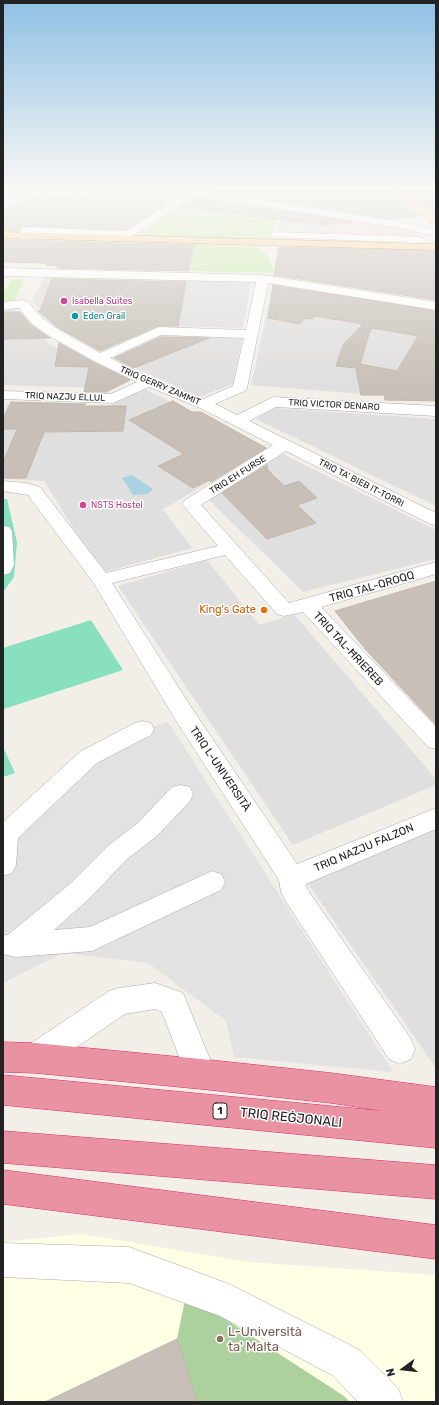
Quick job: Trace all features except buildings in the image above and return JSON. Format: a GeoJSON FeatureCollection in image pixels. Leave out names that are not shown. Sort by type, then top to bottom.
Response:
{"type":"FeatureCollection","features":[{"type":"Feature","properties":{"kind":"highway"},"geometry":{"type":"LineString","coordinates":[[3,1057],[35,1058],[201,1074],[331,1088],[436,1103]]}},
{"type":"Feature","properties":{"kind":"highway","name":"TRIQ REĠJONALI"},"geometry":{"type":"LineString","coordinates":[[3,1090],[436,1132]]}},
{"type":"Feature","properties":{"kind":"highway"},"geometry":{"type":"LineString","coordinates":[[3,1147],[436,1182]]}},
{"type":"Feature","properties":{"kind":"highway"},"geometry":{"type":"LineString","coordinates":[[3,1187],[436,1242]]}},
{"type":"Feature","properties":{"kind":"street"},"geometry":{"type":"LineString","coordinates":[[3,272],[263,279],[436,306]]}},
{"type":"Feature","properties":{"kind":"street"},"geometry":{"type":"LineString","coordinates":[[3,306],[28,294],[40,274]]}},
{"type":"Feature","properties":{"kind":"street"},"geometry":{"type":"LineString","coordinates":[[203,404],[256,395],[252,334],[263,279]]}},
{"type":"Feature","properties":{"kind":"street","name":"TRIQ GERRY ZAMMIT"},"geometry":{"type":"LineString","coordinates":[[28,294],[37,321],[51,332],[148,382],[203,404],[285,445]]}},
{"type":"Feature","properties":{"kind":"street"},"geometry":{"type":"LineString","coordinates":[[99,358],[159,331],[252,334]]}},
{"type":"Feature","properties":{"kind":"street","name":"TRIQ NAZJU ELLUL"},"geometry":{"type":"LineString","coordinates":[[3,395],[113,399],[148,382]]}},
{"type":"Feature","properties":{"kind":"street","name":"TRIQ VICTOR DENARO"},"geometry":{"type":"LineString","coordinates":[[238,421],[256,395],[436,412]]}},
{"type":"Feature","properties":{"kind":"street","name":"TRIQ EH FURSE"},"geometry":{"type":"LineString","coordinates":[[191,504],[285,445]]}},
{"type":"Feature","properties":{"kind":"street","name":"TRIQ TA' BIEB IT-TORRI"},"geometry":{"type":"LineString","coordinates":[[285,445],[436,520]]}},
{"type":"Feature","properties":{"kind":"street","name":"TRIQ L-UNIVERSITÀ"},"geometry":{"type":"LineString","coordinates":[[3,486],[26,488],[34,491],[101,580],[183,713],[292,878],[294,892],[400,1049]]}},
{"type":"Feature","properties":{"kind":"street","name":"TRIQ TAL-ĦRIEREB"},"geometry":{"type":"LineString","coordinates":[[191,504],[284,610],[307,605],[436,741]]}},
{"type":"Feature","properties":{"kind":"street"},"geometry":{"type":"LineString","coordinates":[[3,531],[4,558]]}},
{"type":"Feature","properties":{"kind":"street"},"geometry":{"type":"LineString","coordinates":[[101,580],[230,548]]}},
{"type":"Feature","properties":{"kind":"street","name":"TRIQ TAL-QROQQ"},"geometry":{"type":"LineString","coordinates":[[307,605],[436,568]]}},
{"type":"Feature","properties":{"kind":"street"},"geometry":{"type":"LineString","coordinates":[[3,865],[4,835],[89,757],[143,729]]}},
{"type":"Feature","properties":{"kind":"street"},"geometry":{"type":"LineString","coordinates":[[9,946],[80,892],[118,852],[148,829],[181,794]]}},
{"type":"Feature","properties":{"kind":"street","name":"TRIQ NAZJU FALZON"},"geometry":{"type":"LineString","coordinates":[[292,878],[436,818]]}},
{"type":"Feature","properties":{"kind":"street"},"geometry":{"type":"LineString","coordinates":[[9,946],[92,939],[212,882]]}},
{"type":"Feature","properties":{"kind":"street"},"geometry":{"type":"LineString","coordinates":[[35,1058],[119,1001],[155,996],[173,1003],[201,1074]]}},
{"type":"Feature","properties":{"kind":"street"},"geometry":{"type":"LineString","coordinates":[[3,1260],[129,1265],[136,1267],[229,1302],[345,1362],[384,1402]]}},
{"type":"Feature","properties":{"kind":"shaded area"},"geometry":{"type":"Polygon","coordinates":[[[44,277],[251,282],[243,328],[162,326],[101,350],[44,315],[32,301],[44,277]]]}},
{"type":"Feature","properties":{"kind":"shaded area"},"geometry":{"type":"Polygon","coordinates":[[[272,289],[311,290],[436,308],[436,400],[251,385],[272,289]]]}},
{"type":"Feature","properties":{"kind":"shaded area"},"geometry":{"type":"Polygon","coordinates":[[[3,309],[14,309],[49,344],[125,378],[103,388],[3,385],[3,309]]]}},
{"type":"Feature","properties":{"kind":"shaded area"},"geometry":{"type":"Polygon","coordinates":[[[163,333],[243,336],[233,384],[199,397],[115,358],[163,333]]]}},
{"type":"Feature","properties":{"kind":"shaded area"},"geometry":{"type":"Polygon","coordinates":[[[144,389],[268,448],[163,509],[192,548],[101,573],[44,481],[3,479],[3,414],[8,404],[107,407],[144,389]]]}},
{"type":"Feature","properties":{"kind":"shaded area"},"geometry":{"type":"Polygon","coordinates":[[[274,408],[436,419],[436,506],[256,419],[274,408]]]}},
{"type":"Feature","properties":{"kind":"shaded area"},"geometry":{"type":"Polygon","coordinates":[[[283,454],[436,530],[436,559],[303,592],[207,498],[283,454]]]}},
{"type":"Feature","properties":{"kind":"shaded area"},"geometry":{"type":"Polygon","coordinates":[[[207,560],[259,625],[294,614],[436,779],[436,785],[293,845],[118,586],[207,560]]]}},
{"type":"Feature","properties":{"kind":"shaded area"},"geometry":{"type":"Polygon","coordinates":[[[168,722],[393,1072],[234,1057],[226,1021],[148,963],[63,953],[3,983],[3,850],[92,745],[168,722]]]}},
{"type":"Feature","properties":{"kind":"shaded area"},"geometry":{"type":"Polygon","coordinates":[[[436,827],[436,1068],[306,881],[436,827]]]}},
{"type":"Feature","properties":{"kind":"shaded area","name":"L-Università ta' Malta"},"geometry":{"type":"Polygon","coordinates":[[[82,1234],[248,1262],[436,1275],[436,1402],[3,1402],[3,1242],[82,1234]]]}},
{"type":"Feature","properties":{"kind":"green space"},"geometry":{"type":"Polygon","coordinates":[[[191,256],[267,256],[276,273],[188,271],[191,256]]]}},
{"type":"Feature","properties":{"kind":"green space"},"geometry":{"type":"Polygon","coordinates":[[[22,279],[23,281],[15,300],[10,303],[3,304],[3,293],[11,280],[22,279]]]}},
{"type":"Feature","properties":{"kind":"green space"},"geometry":{"type":"Polygon","coordinates":[[[3,499],[7,499],[17,542],[14,577],[3,592],[3,499]]]}},
{"type":"Feature","properties":{"kind":"green space"},"geometry":{"type":"Polygon","coordinates":[[[91,620],[123,670],[4,709],[3,648],[91,620]]]}},
{"type":"Feature","properties":{"kind":"green space"},"geometry":{"type":"Polygon","coordinates":[[[3,747],[15,773],[3,777],[3,747]]]}},
{"type":"Feature","properties":{"kind":"green space"},"geometry":{"type":"Polygon","coordinates":[[[185,1300],[216,1313],[344,1396],[350,1402],[197,1402],[177,1339],[185,1300]]]}},
{"type":"Feature","properties":{"kind":"water"},"geometry":{"type":"Polygon","coordinates":[[[132,475],[153,489],[148,494],[133,495],[122,478],[132,475]]]}},
{"type":"Feature","properties":{"kind":"place","name":"Isabella Suites"},"geometry":{"type":"Point","coordinates":[64,301]}},
{"type":"Feature","properties":{"kind":"place","name":"Eden Grail"},"geometry":{"type":"Point","coordinates":[75,316]}},
{"type":"Feature","properties":{"kind":"place","name":"NSTS Hostel"},"geometry":{"type":"Point","coordinates":[83,505]}},
{"type":"Feature","properties":{"kind":"place","name":"King's Gate"},"geometry":{"type":"Point","coordinates":[264,610]}},
{"type":"Feature","properties":{"kind":"place","name":"L-Università ta' Malta"},"geometry":{"type":"Point","coordinates":[220,1339]}}]}
